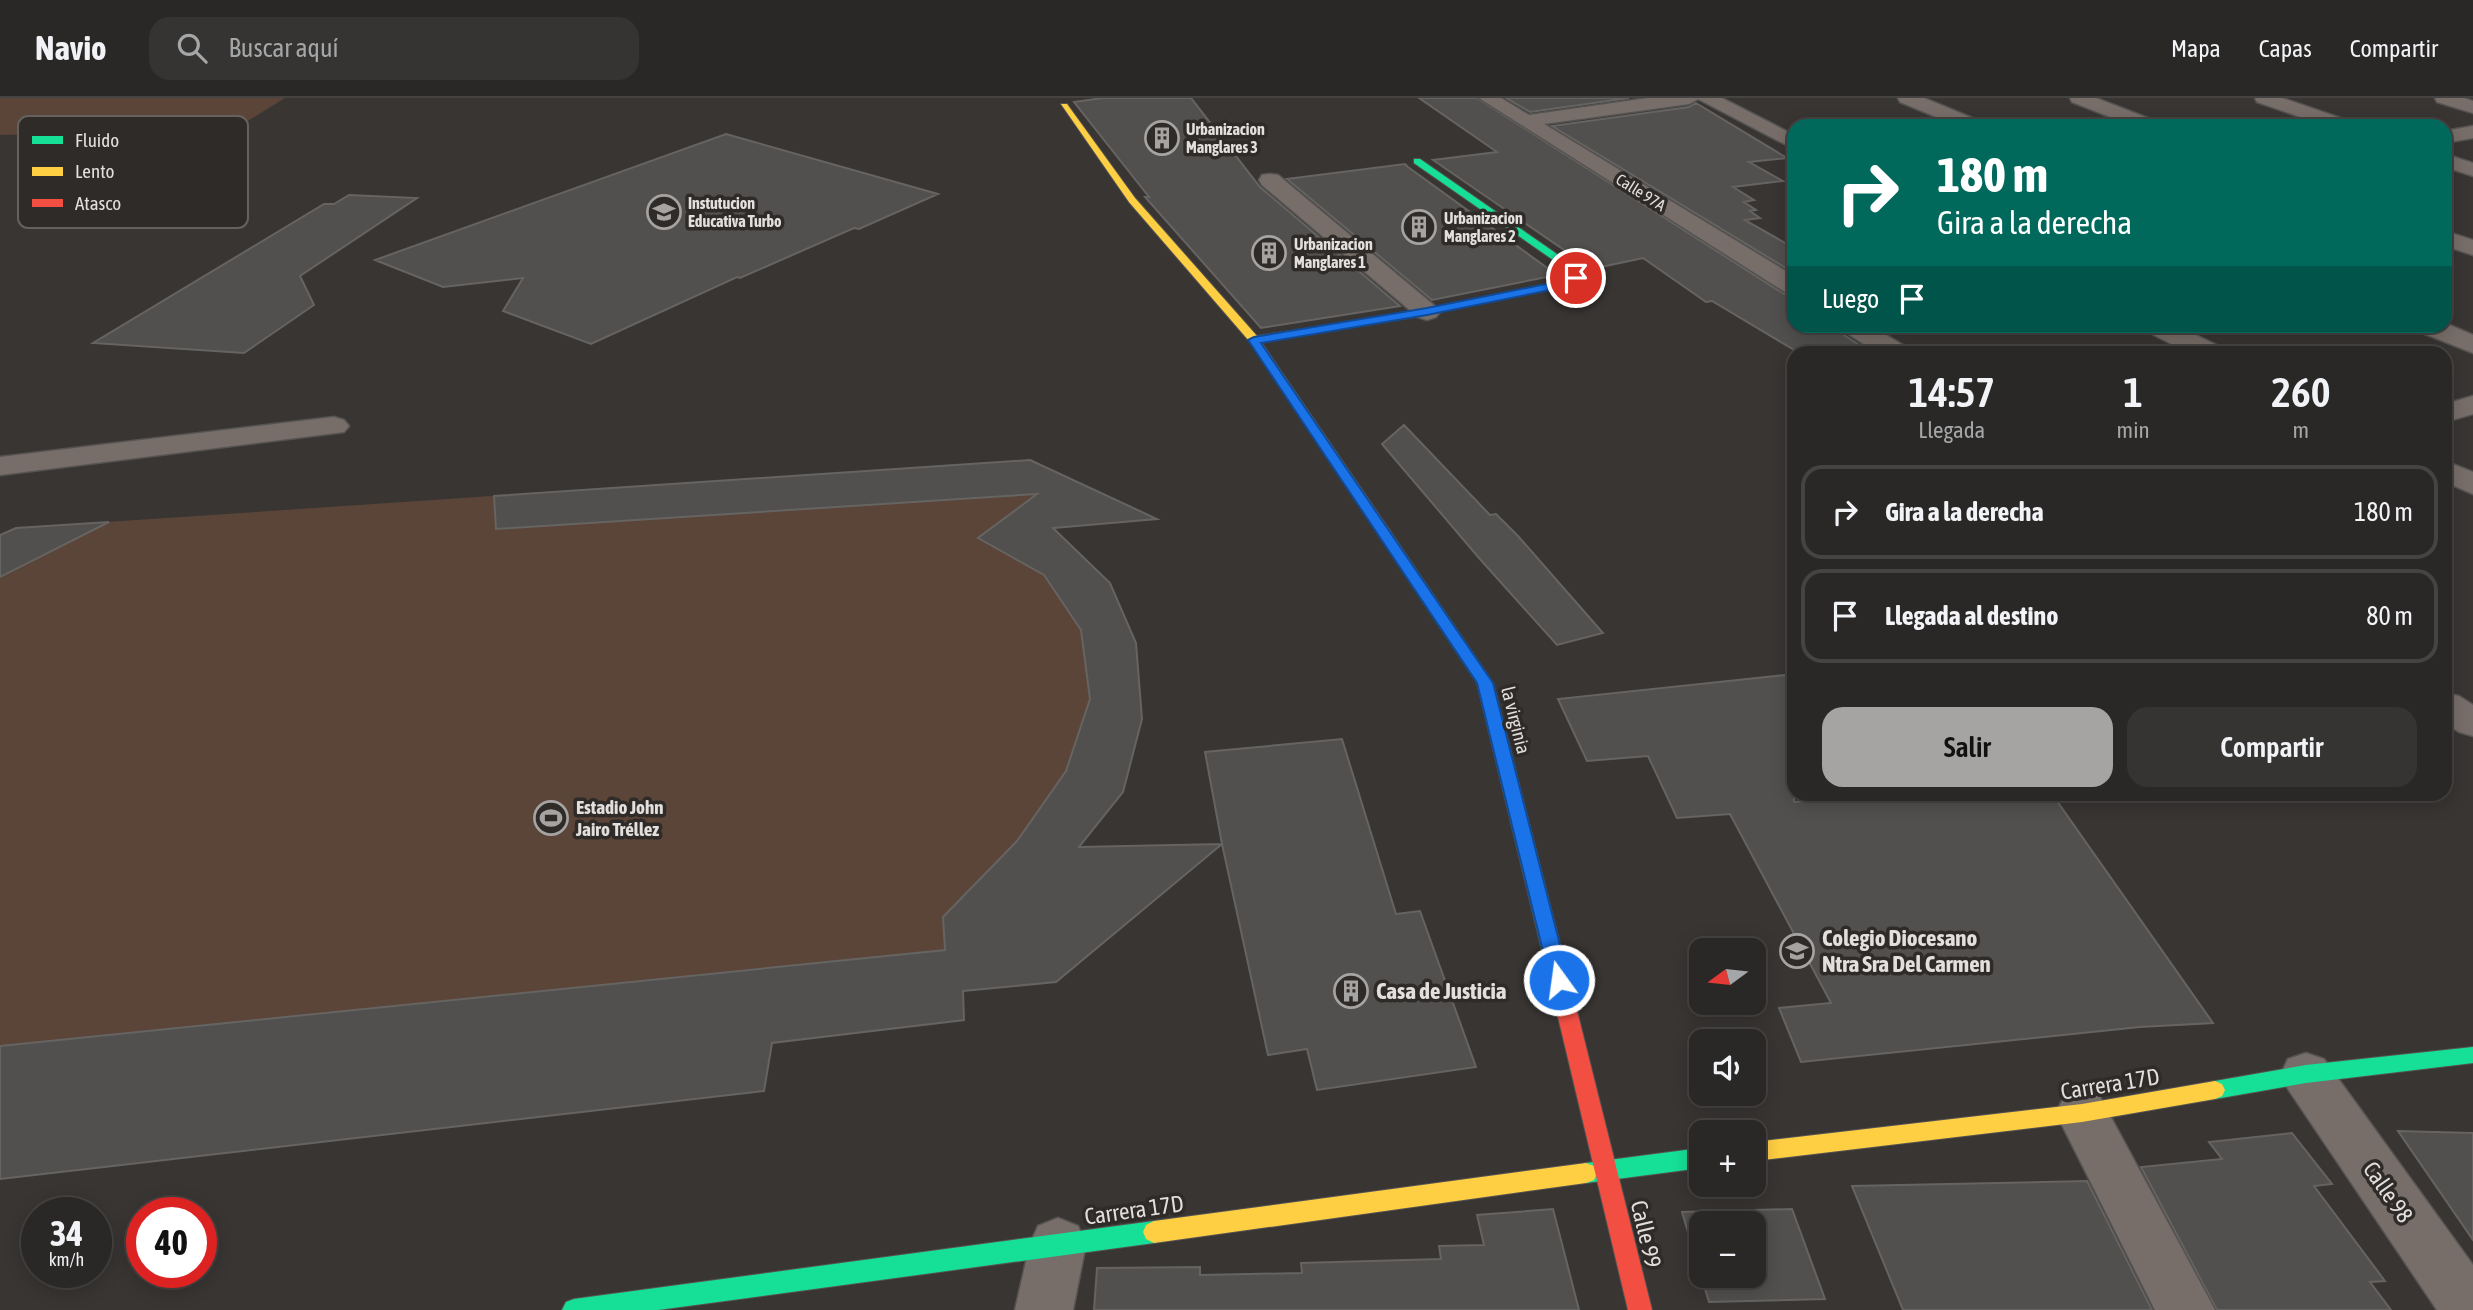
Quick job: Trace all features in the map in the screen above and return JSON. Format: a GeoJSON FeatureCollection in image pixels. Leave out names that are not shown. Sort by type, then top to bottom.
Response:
{"type":"FeatureCollection","features":[{"type":"Feature","properties":{"kind":"street","name":"Calle 97A"},"geometry":{"type":"LineString","coordinates":[[1488,98],[1787,282]]}},
{"type":"Feature","properties":{"kind":"street"},"geometry":{"type":"LineString","coordinates":[[1525,121],[1689,98]]}},
{"type":"Feature","properties":{"kind":"street"},"geometry":{"type":"LineString","coordinates":[[1707,98],[1787,139]]}},
{"type":"Feature","properties":{"kind":"street"},"geometry":{"type":"LineString","coordinates":[[1907,98],[1958,119]]}},
{"type":"Feature","properties":{"kind":"street"},"geometry":{"type":"LineString","coordinates":[[2079,98],[2133,119]]}},
{"type":"Feature","properties":{"kind":"street"},"geometry":{"type":"LineString","coordinates":[[2264,98],[2325,119]]}},
{"type":"Feature","properties":{"kind":"street"},"geometry":{"type":"LineString","coordinates":[[2444,98],[2473,107]]}},
{"type":"Feature","properties":{"kind":"street","name":"la virginia"},"geometry":{"type":"LineString","coordinates":[[1064,106],[1132,200],[1254,340],[1485,683],[1607,1169]]}},
{"type":"Feature","properties":{"kind":"street"},"geometry":{"type":"LineString","coordinates":[[2452,136],[2473,132]]}},
{"type":"Feature","properties":{"kind":"street"},"geometry":{"type":"LineString","coordinates":[[1254,340],[1427,312],[1570,283],[1576,278],[1573,271],[1418,161]]}},
{"type":"Feature","properties":{"kind":"street"},"geometry":{"type":"LineString","coordinates":[[2452,162],[2473,170]]}},
{"type":"Feature","properties":{"kind":"street"},"geometry":{"type":"LineString","coordinates":[[1270,180],[1427,312]]}},
{"type":"Feature","properties":{"kind":"street"},"geometry":{"type":"LineString","coordinates":[[2452,240],[2473,248]]}},
{"type":"Feature","properties":{"kind":"street"},"geometry":{"type":"LineString","coordinates":[[1760,265],[1787,261]]}},
{"type":"Feature","properties":{"kind":"street"},"geometry":{"type":"LineString","coordinates":[[1865,333],[1885,346]]}},
{"type":"Feature","properties":{"kind":"street"},"geometry":{"type":"LineString","coordinates":[[2171,333],[2197,346]]}},
{"type":"Feature","properties":{"kind":"street"},"geometry":{"type":"LineString","coordinates":[[2445,333],[2473,345]]}},
{"type":"Feature","properties":{"kind":"street"},"geometry":{"type":"LineString","coordinates":[[2452,411],[2473,405]]}},
{"type":"Feature","properties":{"kind":"street"},"geometry":{"type":"LineString","coordinates":[[0,467],[334,426]]}},
{"type":"Feature","properties":{"kind":"street"},"geometry":{"type":"LineString","coordinates":[[2452,474],[2473,485]]}},
{"type":"Feature","properties":{"kind":"street"},"geometry":{"type":"LineString","coordinates":[[2452,710],[2473,723]]}},
{"type":"Feature","properties":{"kind":"street","name":"Carrera 17D"},"geometry":{"type":"LineString","coordinates":[[1766,1151],[2082,1113],[2306,1074],[2473,1055]]}},
{"type":"Feature","properties":{"kind":"street","name":"Calle 98"},"geometry":{"type":"LineString","coordinates":[[2306,1074],[2470,1310]]}},
{"type":"Feature","properties":{"kind":"street"},"geometry":{"type":"LineString","coordinates":[[2082,1113],[2186,1310]]}},
{"type":"Feature","properties":{"kind":"street","name":"Carrera 17D"},"geometry":{"type":"LineString","coordinates":[[574,1310],[1689,1159]]}},
{"type":"Feature","properties":{"kind":"street","name":"Calle 99"},"geometry":{"type":"LineString","coordinates":[[1607,1169],[1640,1310]]}},
{"type":"Feature","properties":{"kind":"street"},"geometry":{"type":"LineString","coordinates":[[1044,1310],[1058,1244]]}},
{"type":"Feature","properties":{"kind":"shaded area"},"geometry":{"type":"Polygon","coordinates":[[[0,98],[285,98],[248,121],[248,116],[18,116],[18,135],[0,135],[0,98]]]}},
{"type":"Feature","properties":{"kind":"shaded area","name":"Estadio John Jairo Tréllez"},"geometry":{"type":"Polygon","coordinates":[[[1030,460],[1123,503],[1121,522],[1053,529],[1110,583],[1136,643],[1142,719],[1123,792],[1079,847],[1056,981],[964,991],[964,1020],[772,1043],[764,1091],[0,1179],[0,535],[16,528],[1030,460]]]}},
{"type":"Feature","properties":{"kind":"building","name":"Urbanizacion Manglares 1"},"geometry":{"type":"Polygon","coordinates":[[[1103,98],[1191,98],[1260,187],[1400,306],[1261,328],[1145,197],[1149,197],[1074,102],[1103,98]]]}},
{"type":"Feature","properties":{"kind":"building"},"geometry":{"type":"Polygon","coordinates":[[[1419,98],[1477,98],[1787,295],[1787,333],[1841,333],[1861,346],[1788,346],[1712,301],[1706,302],[1643,258],[1587,270],[1583,263],[1433,160],[1497,152],[1419,98]]]}},
{"type":"Feature","properties":{"kind":"building"},"geometry":{"type":"Polygon","coordinates":[[[1506,98],[1629,98],[1530,112],[1506,98]]]}},
{"type":"Feature","properties":{"kind":"building"},"geometry":{"type":"Polygon","coordinates":[[[1696,103],[1787,158],[1749,162],[1783,181],[1733,187],[1754,200],[1744,202],[1756,210],[1750,211],[1760,218],[1745,220],[1787,244],[1787,269],[1552,126],[1689,107],[1696,103]]]}},
{"type":"Feature","properties":{"kind":"building"},"geometry":{"type":"Polygon","coordinates":[[[726,134],[938,194],[859,229],[854,228],[737,277],[591,344],[503,311],[523,278],[443,287],[375,260],[726,134]]]}},
{"type":"Feature","properties":{"kind":"building","name":"Urbanizacion Manglares 2"},"geometry":{"type":"Polygon","coordinates":[[[1405,164],[1557,275],[1432,300],[1287,179],[1405,164]]]}},
{"type":"Feature","properties":{"kind":"building"},"geometry":{"type":"Polygon","coordinates":[[[349,195],[417,198],[300,276],[314,305],[244,353],[93,343],[324,204],[334,204],[349,195]]]}},
{"type":"Feature","properties":{"kind":"building"},"geometry":{"type":"Polygon","coordinates":[[[1404,425],[1490,515],[1496,514],[1518,536],[1603,633],[1557,645],[1382,444],[1404,425]]]}},
{"type":"Feature","properties":{"kind":"building"},"geometry":{"type":"Polygon","coordinates":[[[1030,460],[1157,519],[1053,528],[1110,583],[1136,643],[1142,719],[1123,792],[1079,847],[1222,844],[1056,982],[963,991],[964,1020],[772,1043],[764,1091],[0,1179],[0,1046],[945,950],[943,917],[1017,841],[1066,771],[1090,699],[1081,630],[1044,575],[978,538],[1037,494],[496,529],[494,496],[1030,460]]]}},
{"type":"Feature","properties":{"kind":"building"},"geometry":{"type":"Polygon","coordinates":[[[109,522],[0,577],[0,535],[16,528],[109,522]]]}},
{"type":"Feature","properties":{"kind":"building"},"geometry":{"type":"Polygon","coordinates":[[[1787,675],[1787,801],[2057,801],[2213,1023],[2140,1027],[1801,1062],[1779,1008],[1831,1003],[1730,814],[1677,818],[1648,756],[1587,761],[1558,699],[1787,675]]]}},
{"type":"Feature","properties":{"kind":"building"},"geometry":{"type":"Polygon","coordinates":[[[1342,739],[1396,914],[1420,911],[1476,1067],[1317,1090],[1307,1049],[1268,1055],[1205,752],[1342,739]]]}},
{"type":"Feature","properties":{"kind":"building"},"geometry":{"type":"Polygon","coordinates":[[[2398,1131],[2473,1133],[2473,1240],[2398,1131]]]}},
{"type":"Feature","properties":{"kind":"building"},"geometry":{"type":"Polygon","coordinates":[[[2292,1133],[2332,1184],[2314,1186],[2385,1281],[2370,1282],[2391,1310],[2217,1310],[2141,1167],[2222,1159],[2209,1142],[2292,1133]]]}},
{"type":"Feature","properties":{"kind":"building"},"geometry":{"type":"Polygon","coordinates":[[[2087,1181],[2152,1310],[1903,1310],[1852,1186],[2087,1181]]]}},
{"type":"Feature","properties":{"kind":"building"},"geometry":{"type":"Polygon","coordinates":[[[1553,1209],[1579,1310],[1094,1310],[1097,1268],[1200,1267],[1200,1275],[1302,1273],[1301,1263],[1441,1259],[1439,1246],[1484,1245],[1477,1215],[1553,1209]]]}},
{"type":"Feature","properties":{"kind":"building"},"geometry":{"type":"Polygon","coordinates":[[[1792,1209],[1825,1299],[1709,1302],[1705,1288],[1766,1288],[1766,1211],[1719,1211],[1792,1209]]]}},
{"type":"Feature","properties":{"kind":"building"},"geometry":{"type":"Polygon","coordinates":[[[1682,1212],[1689,1212],[1689,1236],[1682,1212]]]}},
{"type":"Feature","properties":{"kind":"traffic: fast"},"geometry":{"type":"LineString","coordinates":[[1417,161],[1573,270],[1576,278],[1570,283],[1426,312]]}},
{"type":"Feature","properties":{"kind":"traffic: fast"},"geometry":{"type":"LineString","coordinates":[[1383,531],[1485,683],[1558,975]]}},
{"type":"Feature","properties":{"kind":"traffic: fast"},"geometry":{"type":"LineString","coordinates":[[2215,1090],[2306,1074],[2473,1055]]}},
{"type":"Feature","properties":{"kind":"traffic: fast"},"geometry":{"type":"LineString","coordinates":[[1586,1173],[1689,1160]]}},
{"type":"Feature","properties":{"kind":"traffic: fast"},"geometry":{"type":"LineString","coordinates":[[574,1310],[1154,1232]]}},
{"type":"Feature","properties":{"kind":"traffic: slow"},"geometry":{"type":"LineString","coordinates":[[1064,106],[1132,200],[1254,340],[1426,312]]}},
{"type":"Feature","properties":{"kind":"traffic: slow"},"geometry":{"type":"LineString","coordinates":[[1254,340],[1383,531]]}},
{"type":"Feature","properties":{"kind":"traffic: slow"},"geometry":{"type":"LineString","coordinates":[[1766,1151],[2082,1113],[2215,1090]]}},
{"type":"Feature","properties":{"kind":"traffic: slow"},"geometry":{"type":"LineString","coordinates":[[1154,1232],[1586,1173]]}},
{"type":"Feature","properties":{"kind":"traffic: jam"},"geometry":{"type":"LineString","coordinates":[[1558,975],[1640,1310]]}},
{"type":"Feature","properties":{"kind":"place","name":"Urbanizacion Manglares 3"},"geometry":{"type":"Point","coordinates":[1162,138]}},
{"type":"Feature","properties":{"kind":"place","name":"Instutucion Educativa Turbo"},"geometry":{"type":"Point","coordinates":[664,212]}},
{"type":"Feature","properties":{"kind":"place","name":"Urbanizacion Manglares 2"},"geometry":{"type":"Point","coordinates":[1419,227]}},
{"type":"Feature","properties":{"kind":"place","name":"Urbanizacion Manglares 1"},"geometry":{"type":"Point","coordinates":[1269,253]}},
{"type":"Feature","properties":{"kind":"place","name":"Estadio John Jairo Tréllez"},"geometry":{"type":"Point","coordinates":[551,818]}},
{"type":"Feature","properties":{"kind":"place","name":"Colegio Diocesano Ntra Sra Del Carmen"},"geometry":{"type":"Point","coordinates":[1797,951]}},
{"type":"Feature","properties":{"kind":"place","name":"Casa de Justicia"},"geometry":{"type":"Point","coordinates":[1351,991]}},
{"type":"Feature","properties":{"kind":"route"},"geometry":{"type":"LineString","coordinates":[[1559,980],[1485,683],[1254,340],[1427,312],[1570,283],[1576,278]]}}]}
